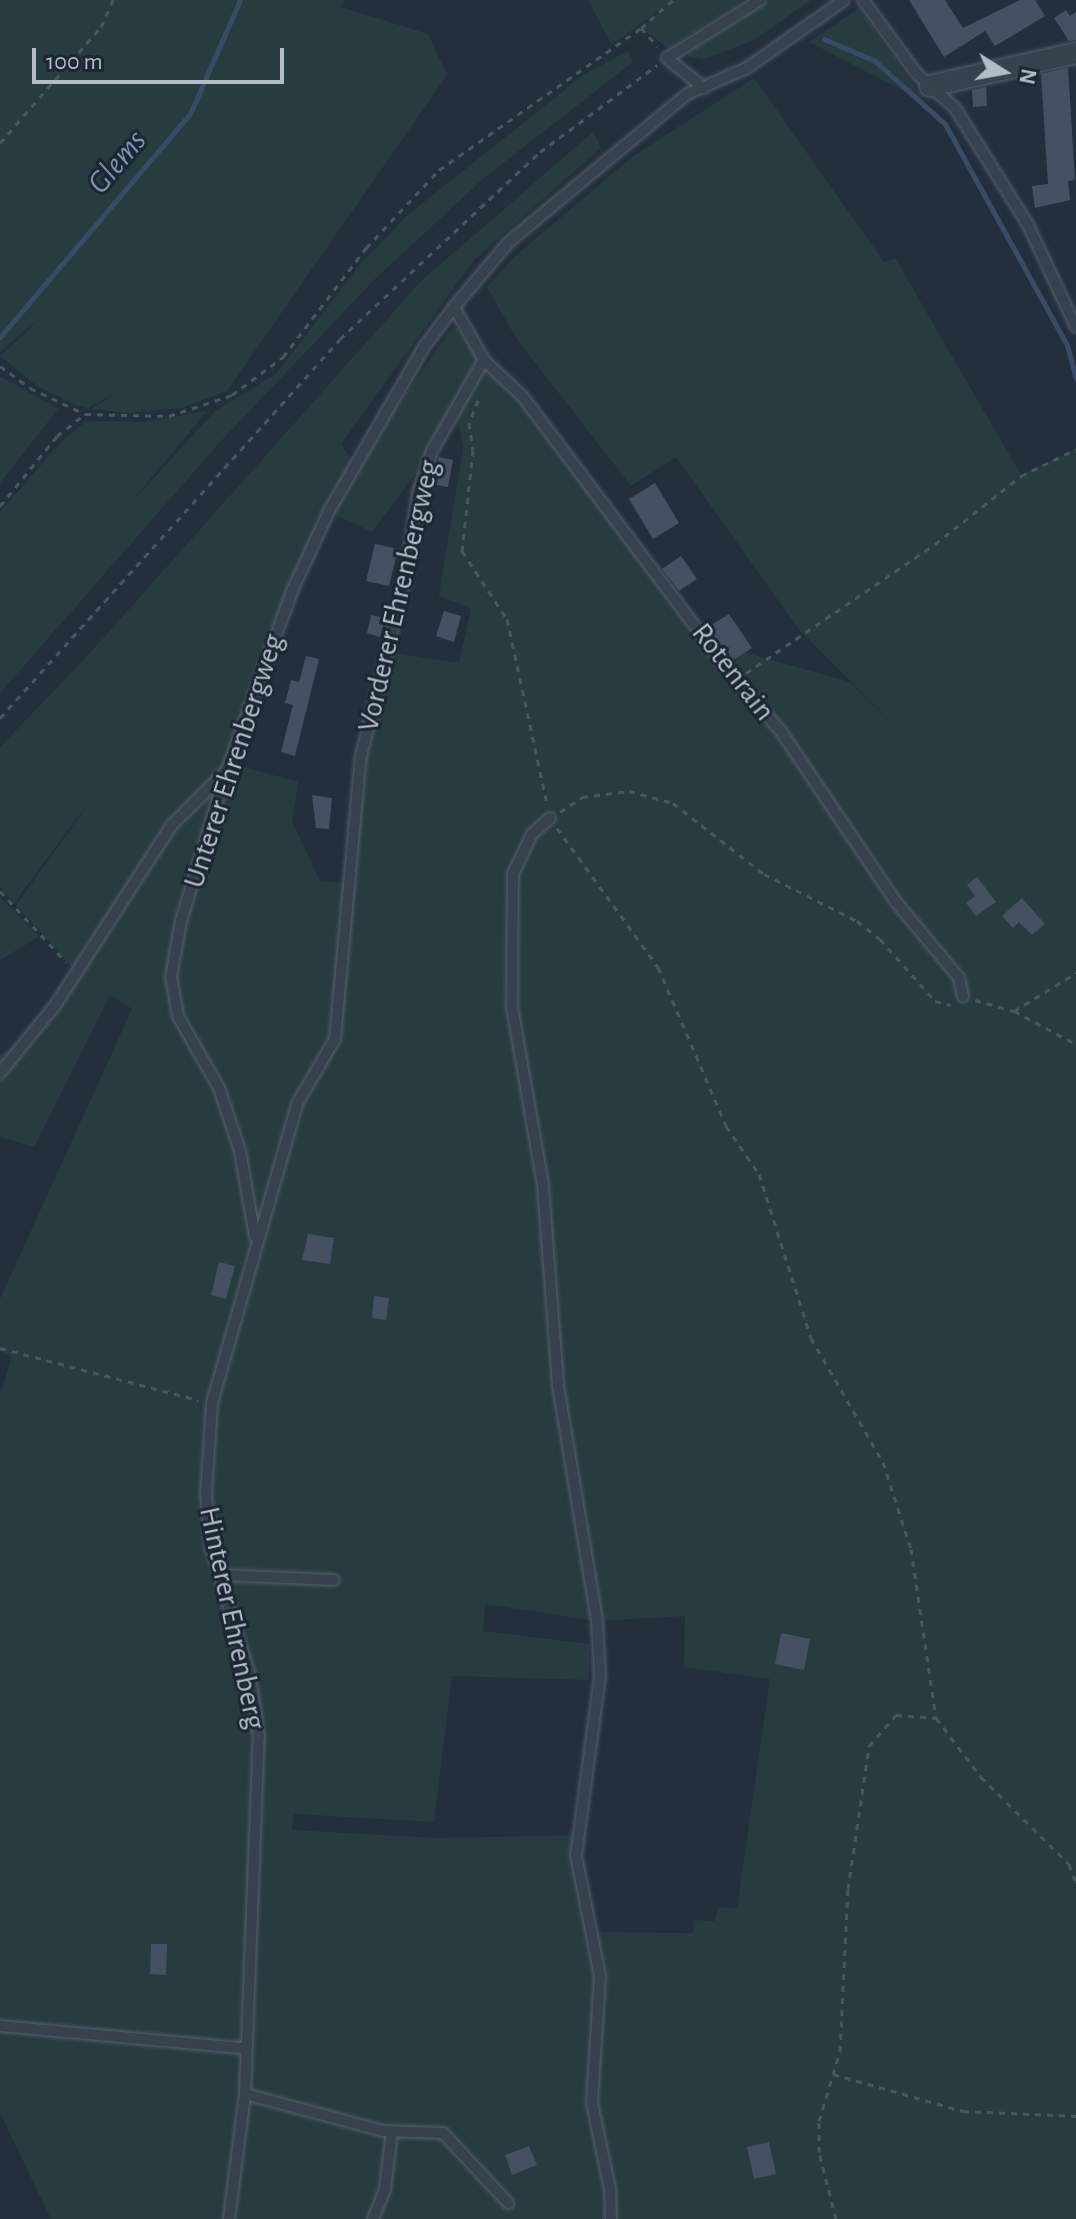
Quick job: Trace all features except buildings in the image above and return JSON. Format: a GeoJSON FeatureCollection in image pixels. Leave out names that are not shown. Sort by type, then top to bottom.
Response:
{"type":"FeatureCollection","features":[{"type":"Feature","properties":{"kind":"street"},"geometry":{"type":"LineString","coordinates":[[930,86],[1076,53]]}},
{"type":"Feature","properties":{"kind":"lane"},"geometry":{"type":"LineString","coordinates":[[704,88],[667,58],[760,0]]}},
{"type":"Feature","properties":{"kind":"lane"},"geometry":{"type":"LineString","coordinates":[[484,360],[454,307],[509,242],[687,94],[747,68],[844,0]]}},
{"type":"Feature","properties":{"kind":"lane"},"geometry":{"type":"LineString","coordinates":[[863,0],[930,86],[955,108],[1020,212],[1076,327]]}},
{"type":"Feature","properties":{"kind":"lane","name":"Unterer Ehrenbergweg"},"geometry":{"type":"LineString","coordinates":[[255,1243],[240,1151],[219,1088],[178,1016],[171,977],[181,921],[264,659],[329,511],[424,347],[454,307]]}},
{"type":"Feature","properties":{"kind":"lane","name":"Rotenrain"},"geometry":{"type":"LineString","coordinates":[[484,360],[523,397],[736,681],[780,730],[896,902],[959,978],[963,997]]}},
{"type":"Feature","properties":{"kind":"lane","name":"Vorderer Ehrenbergweg"},"geometry":{"type":"LineString","coordinates":[[255,1243],[298,1102],[335,1039],[361,756],[407,571],[418,493],[432,451],[484,360]]}},
{"type":"Feature","properties":{"kind":"lane"},"geometry":{"type":"LineString","coordinates":[[0,1073],[77,973],[171,826],[227,770]]}},
{"type":"Feature","properties":{"kind":"lane"},"geometry":{"type":"LineString","coordinates":[[550,818],[532,834],[513,874],[512,1007],[543,1185],[558,1385],[597,1621],[599,1690],[576,1855],[600,1976],[592,2103],[610,2189],[611,2219]]}},
{"type":"Feature","properties":{"kind":"lane","name":"Hinterer Ehrenberg"},"geometry":{"type":"LineString","coordinates":[[229,2219],[245,2094],[244,2048],[259,1737],[250,1676],[211,1548],[206,1494],[212,1403],[255,1243]]}},
{"type":"Feature","properties":{"kind":"lane"},"geometry":{"type":"LineString","coordinates":[[220,1575],[334,1580]]}},
{"type":"Feature","properties":{"kind":"lane"},"geometry":{"type":"LineString","coordinates":[[0,2026],[244,2048]]}},
{"type":"Feature","properties":{"kind":"lane"},"geometry":{"type":"LineString","coordinates":[[245,2094],[392,2131],[443,2133],[508,2203]]}},
{"type":"Feature","properties":{"kind":"lane"},"geometry":{"type":"LineString","coordinates":[[373,2219],[385,2189],[392,2131]]}},
{"type":"Feature","properties":{"kind":"path"},"geometry":{"type":"LineString","coordinates":[[0,143],[101,27],[113,0]]}},
{"type":"Feature","properties":{"kind":"path"},"geometry":{"type":"LineString","coordinates":[[1,367],[30,388],[85,414],[169,416],[209,405],[258,378],[283,357],[366,248],[439,170],[641,28],[673,0]]}},
{"type":"Feature","properties":{"kind":"path"},"geometry":{"type":"LineString","coordinates":[[0,718],[340,339],[540,152],[667,58],[641,28]]}},
{"type":"Feature","properties":{"kind":"path"},"geometry":{"type":"LineString","coordinates":[[480,395],[469,423],[473,450],[462,551],[507,619],[550,818],[658,967],[726,1126],[759,1174],[811,1338],[883,1462],[911,1549],[936,1718],[981,1777],[1069,1864],[1076,1883]]}},
{"type":"Feature","properties":{"kind":"path"},"geometry":{"type":"LineString","coordinates":[[0,506],[57,436],[85,414]]}},
{"type":"Feature","properties":{"kind":"path"},"geometry":{"type":"LineString","coordinates":[[736,681],[935,544],[1021,476],[1076,449]]}},
{"type":"Feature","properties":{"kind":"path"},"geometry":{"type":"LineString","coordinates":[[550,818],[582,797],[629,791],[673,803],[764,874],[880,939],[935,1001],[956,1004],[963,997],[1014,1011],[1076,1044]]}},
{"type":"Feature","properties":{"kind":"path"},"geometry":{"type":"LineString","coordinates":[[0,891],[77,973]]}},
{"type":"Feature","properties":{"kind":"path"},"geometry":{"type":"LineString","coordinates":[[1014,1011],[1076,973]]}},
{"type":"Feature","properties":{"kind":"path"},"geometry":{"type":"LineString","coordinates":[[0,1348],[212,1403]]}},
{"type":"Feature","properties":{"kind":"path"},"geometry":{"type":"LineString","coordinates":[[836,2219],[819,2152],[819,2121],[833,2074],[846,1998],[848,1889],[869,1746],[896,1715],[936,1718]]}},
{"type":"Feature","properties":{"kind":"path"},"geometry":{"type":"LineString","coordinates":[[833,2074],[963,2111],[1076,2116]]}},
{"type":"Feature","properties":{"kind":"green space"},"geometry":{"type":"Polygon","coordinates":[[[0,0],[345,0],[341,7],[428,34],[447,75],[227,391],[181,408],[130,413],[91,409],[115,393],[88,408],[76,405],[37,386],[0,356],[44,315],[0,352],[0,0]]]}},
{"type":"Feature","properties":{"kind":"green space"},"geometry":{"type":"Polygon","coordinates":[[[588,0],[746,0],[668,48],[641,28],[668,4],[612,45],[588,0]]]}},
{"type":"Feature","properties":{"kind":"green space"},"geometry":{"type":"Polygon","coordinates":[[[770,0],[811,0],[754,40],[702,60],[685,55],[770,0]]]}},
{"type":"Feature","properties":{"kind":"green space"},"geometry":{"type":"Polygon","coordinates":[[[859,8],[925,102],[809,42],[859,8]]]}},
{"type":"Feature","properties":{"kind":"green space"},"geometry":{"type":"Polygon","coordinates":[[[628,51],[633,62],[484,178],[374,280],[222,440],[0,693],[0,512],[60,443],[86,421],[144,422],[207,411],[128,506],[215,411],[276,374],[362,262],[409,214],[586,73],[628,51]]]}},
{"type":"Feature","properties":{"kind":"green space"},"geometry":{"type":"Polygon","coordinates":[[[754,78],[884,262],[895,258],[1021,475],[1076,449],[1076,2219],[51,2219],[0,2113],[0,1395],[12,1357],[0,1351],[0,1299],[132,1009],[110,995],[34,1147],[0,1137],[0,1054],[29,1038],[77,973],[16,905],[100,788],[14,903],[0,887],[0,747],[91,652],[421,281],[593,132],[601,148],[474,260],[341,444],[355,466],[454,325],[478,356],[432,451],[372,532],[329,512],[264,659],[208,845],[237,765],[298,782],[292,821],[320,881],[345,883],[330,1047],[361,756],[388,652],[459,663],[471,609],[439,596],[463,448],[457,415],[484,360],[505,379],[708,642],[850,682],[919,749],[800,631],[676,457],[631,486],[516,338],[487,287],[514,257],[632,157],[754,78]],[[299,1090],[255,1232],[229,1333],[299,1090]],[[485,1604],[483,1631],[590,1644],[589,1680],[452,1676],[434,1822],[294,1814],[292,1830],[437,1838],[578,1835],[590,1932],[693,1933],[694,1920],[715,1921],[718,1907],[737,1908],[770,1679],[684,1667],[685,1616],[597,1621],[485,1604]]]}},
{"type":"Feature","properties":{"kind":"green space"},"geometry":{"type":"Polygon","coordinates":[[[0,378],[58,409],[0,483],[0,378]]]}},
{"type":"Feature","properties":{"kind":"green space"},"geometry":{"type":"Polygon","coordinates":[[[0,896],[39,937],[0,960],[0,896]]]}},
{"type":"Feature","properties":{"kind":"waterway","name":"Glems"},"geometry":{"type":"LineString","coordinates":[[0,337],[190,114],[240,0]]}},
{"type":"Feature","properties":{"kind":"waterway"},"geometry":{"type":"LineString","coordinates":[[824,39],[875,61],[945,124],[1067,345],[1076,378]]}}]}
